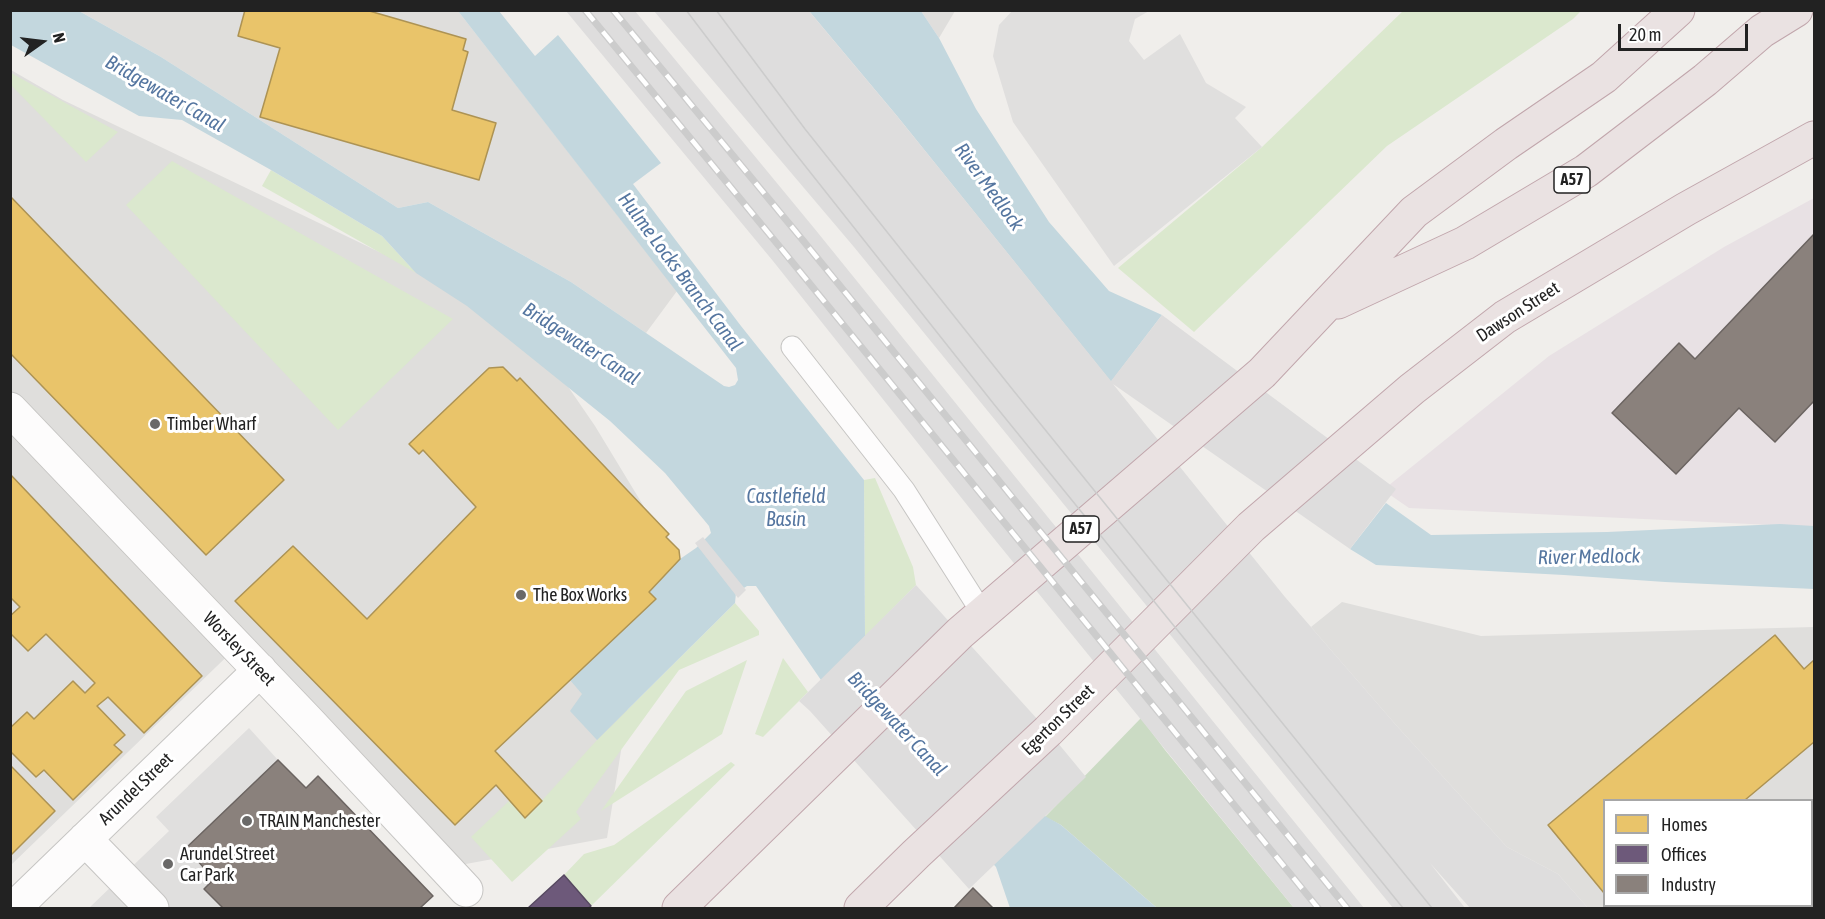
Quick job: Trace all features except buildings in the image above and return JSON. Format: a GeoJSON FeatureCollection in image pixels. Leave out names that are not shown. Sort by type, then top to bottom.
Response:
{"type":"FeatureCollection","features":[{"type":"Feature","properties":{"kind":"highway","name":"A57"},"geometry":{"type":"LineString","coordinates":[[679,909],[697,897],[842,748],[971,623],[1262,373],[1414,212],[1506,144],[1604,77],[1678,10]]}},
{"type":"Feature","properties":{"kind":"highway","name":"A57"},"geometry":{"type":"LineString","coordinates":[[1323,309],[1465,243],[1586,171],[1705,80],[1762,31],[1796,10]]}},
{"type":"Feature","properties":{"kind":"highway","name":"Dawson Street"},"geometry":{"type":"LineString","coordinates":[[1251,527],[1394,403],[1505,317],[1686,209],[1815,138]]}},
{"type":"Feature","properties":{"kind":"highway","name":"Egerton Street"},"geometry":{"type":"LineString","coordinates":[[861,909],[1048,731],[1251,527]]}},
{"type":"Feature","properties":{"kind":"street","name":"Worsley Street"},"geometry":{"type":"LineString","coordinates":[[10,409],[260,670],[466,890]]}},
{"type":"Feature","properties":{"kind":"street","name":"Arundel Street"},"geometry":{"type":"LineString","coordinates":[[14,909],[260,670]]}},
{"type":"Feature","properties":{"kind":"street"},"geometry":{"type":"LineString","coordinates":[[85,839],[152,909]]}},
{"type":"Feature","properties":{"kind":"lane"},"geometry":{"type":"LineString","coordinates":[[792,347],[904,490],[971,623]]}},
{"type":"Feature","properties":{"kind":"shaded area"},"geometry":{"type":"Polygon","coordinates":[[[1013,10],[1149,11],[1135,19],[1129,41],[1144,60],[1180,34],[1206,83],[1246,107],[1235,118],[1262,147],[1114,266],[1013,122],[993,56],[999,25],[1013,10]]]}},
{"type":"Feature","properties":{"kind":"shaded area"},"geometry":{"type":"Polygon","coordinates":[[[79,11],[458,11],[677,291],[646,333],[571,282],[428,202],[398,208],[161,57],[79,11]]]}},
{"type":"Feature","properties":{"kind":"shaded area"},"geometry":{"type":"Polygon","coordinates":[[[921,11],[955,11],[939,38],[921,11]]]}},
{"type":"Feature","properties":{"kind":"shaded area"},"geometry":{"type":"Polygon","coordinates":[[[11,70],[63,100],[523,321],[595,426],[666,543],[647,589],[607,838],[455,866],[246,638],[11,865],[11,70]]]}},
{"type":"Feature","properties":{"kind":"shaded area"},"geometry":{"type":"Polygon","coordinates":[[[1814,198],[1814,527],[1409,508],[1383,490],[1549,356],[1724,247],[1814,198]]]}},
{"type":"Feature","properties":{"kind":"shaded area"},"geometry":{"type":"Polygon","coordinates":[[[1342,602],[1481,636],[1814,627],[1814,908],[1588,908],[1558,874],[1507,847],[1311,627],[1342,602]]]}},
{"type":"Feature","properties":{"kind":"shaded area"},"geometry":{"type":"Polygon","coordinates":[[[249,728],[278,760],[186,848],[214,879],[204,889],[223,908],[89,908],[169,831],[156,817],[249,728]]]}},
{"type":"Feature","properties":{"kind":"green space"},"geometry":{"type":"Polygon","coordinates":[[[1403,11],[1581,11],[1573,19],[1387,146],[1194,332],[1118,268],[1262,147],[1403,11]]]}},
{"type":"Feature","properties":{"kind":"green space"},"geometry":{"type":"Polygon","coordinates":[[[10,73],[118,132],[86,162],[11,85],[10,73]]]}},
{"type":"Feature","properties":{"kind":"green space"},"geometry":{"type":"Polygon","coordinates":[[[172,161],[453,319],[338,430],[126,205],[172,161]]]}},
{"type":"Feature","properties":{"kind":"green space"},"geometry":{"type":"Polygon","coordinates":[[[271,170],[382,236],[416,273],[262,186],[271,170]]]}},
{"type":"Feature","properties":{"kind":"green space"},"geometry":{"type":"Polygon","coordinates":[[[875,478],[913,567],[916,585],[865,637],[864,480],[875,478]]]}},
{"type":"Feature","properties":{"kind":"green space"},"geometry":{"type":"Polygon","coordinates":[[[735,603],[759,631],[759,635],[679,670],[576,812],[581,819],[512,882],[471,837],[510,800],[526,818],[597,740],[735,603]]]}},
{"type":"Feature","properties":{"kind":"green space"},"geometry":{"type":"Polygon","coordinates":[[[783,658],[808,692],[763,737],[755,734],[783,658]]]}},
{"type":"Feature","properties":{"kind":"green space"},"geometry":{"type":"Polygon","coordinates":[[[747,660],[722,734],[601,811],[686,691],[747,660]]]}},
{"type":"Feature","properties":{"kind":"green space"},"geometry":{"type":"Polygon","coordinates":[[[1141,718],[1294,908],[1157,908],[1061,825],[1045,817],[1141,718]]]}},
{"type":"Feature","properties":{"kind":"green space"},"geometry":{"type":"Polygon","coordinates":[[[731,762],[735,765],[591,906],[564,875],[584,854],[614,845],[731,762]]]}},
{"type":"Feature","properties":{"kind":"water","name":"Castlefield Basin"},"geometry":{"type":"Polygon","coordinates":[[[11,11],[79,11],[161,57],[398,208],[428,202],[571,282],[724,386],[735,385],[738,380],[736,368],[458,11],[499,11],[535,56],[558,35],[661,163],[633,184],[741,326],[864,480],[865,637],[1045,816],[1061,825],[1157,908],[1010,908],[996,867],[821,680],[756,586],[747,586],[736,593],[735,603],[597,740],[570,711],[582,694],[570,680],[655,599],[649,592],[680,559],[696,548],[711,533],[709,526],[665,473],[610,421],[467,306],[416,273],[382,236],[182,120],[139,116],[11,45],[11,11]]]}},
{"type":"Feature","properties":{"kind":"water","name":"River Medlock"},"geometry":{"type":"Polygon","coordinates":[[[809,11],[921,11],[939,38],[976,109],[1049,222],[1109,291],[1162,315],[1111,382],[897,116],[809,11]]]}},
{"type":"Feature","properties":{"kind":"water","name":"River Medlock"},"geometry":{"type":"Polygon","coordinates":[[[1386,503],[1431,535],[1607,532],[1780,524],[1814,526],[1814,589],[1376,565],[1350,549],[1386,503]]]}},
{"type":"Feature","properties":{"kind":"pier"},"geometry":{"type":"Polygon","coordinates":[[[566,11],[635,11],[814,228],[1364,908],[1294,908],[987,530],[773,261],[566,11]]]}},
{"type":"Feature","properties":{"kind":"pier"},"geometry":{"type":"Polygon","coordinates":[[[654,11],[809,11],[1111,381],[1162,315],[1396,489],[1350,549],[1113,384],[1285,597],[1396,725],[1507,847],[1558,874],[1588,908],[1470,908],[1430,863],[1465,908],[1393,908],[854,247],[654,11]]]}},
{"type":"Feature","properties":{"kind":"pier"},"geometry":{"type":"Polygon","coordinates":[[[703,537],[746,590],[738,598],[695,543],[703,537]]]}},
{"type":"Feature","properties":{"kind":"pier"},"geometry":{"type":"Polygon","coordinates":[[[916,585],[1048,731],[1086,777],[969,889],[799,701],[916,585]]]}},
{"type":"Feature","properties":{"kind":"tram line"},"geometry":{"type":"LineString","coordinates":[[686,10],[787,143],[993,403],[1403,908]]}},
{"type":"Feature","properties":{"kind":"tram line"},"geometry":{"type":"LineString","coordinates":[[716,10],[805,129],[1013,390],[1432,908]]}},
{"type":"Feature","properties":{"kind":"railway"},"geometry":{"type":"LineString","coordinates":[[585,10],[1318,908]]}},
{"type":"Feature","properties":{"kind":"railway"},"geometry":{"type":"LineString","coordinates":[[613,10],[1347,908]]}},
{"type":"Feature","properties":{"kind":"place","name":"Timber Wharf"},"geometry":{"type":"Point","coordinates":[155,424]}},
{"type":"Feature","properties":{"kind":"place","name":"The Box Works"},"geometry":{"type":"Point","coordinates":[521,595]}},
{"type":"Feature","properties":{"kind":"place","name":"TRAIN Manchester"},"geometry":{"type":"Point","coordinates":[247,821]}},
{"type":"Feature","properties":{"kind":"place","name":"Arundel Street Car Park"},"geometry":{"type":"Point","coordinates":[168,864]}},
{"type":"Feature","properties":{"kind":"water label","name":"Bridgewater Canal"},"geometry":{"type":"Point","coordinates":[165,94]}},
{"type":"Feature","properties":{"kind":"water label","name":"Hulme Locks Branch Canal"},"geometry":{"type":"Point","coordinates":[680,272]}},
{"type":"Feature","properties":{"kind":"water label","name":"Bridgewater Canal"},"geometry":{"type":"Point","coordinates":[581,344]}},
{"type":"Feature","properties":{"kind":"water label","name":"Bridgewater Canal"},"geometry":{"type":"Point","coordinates":[897,724]}}]}
